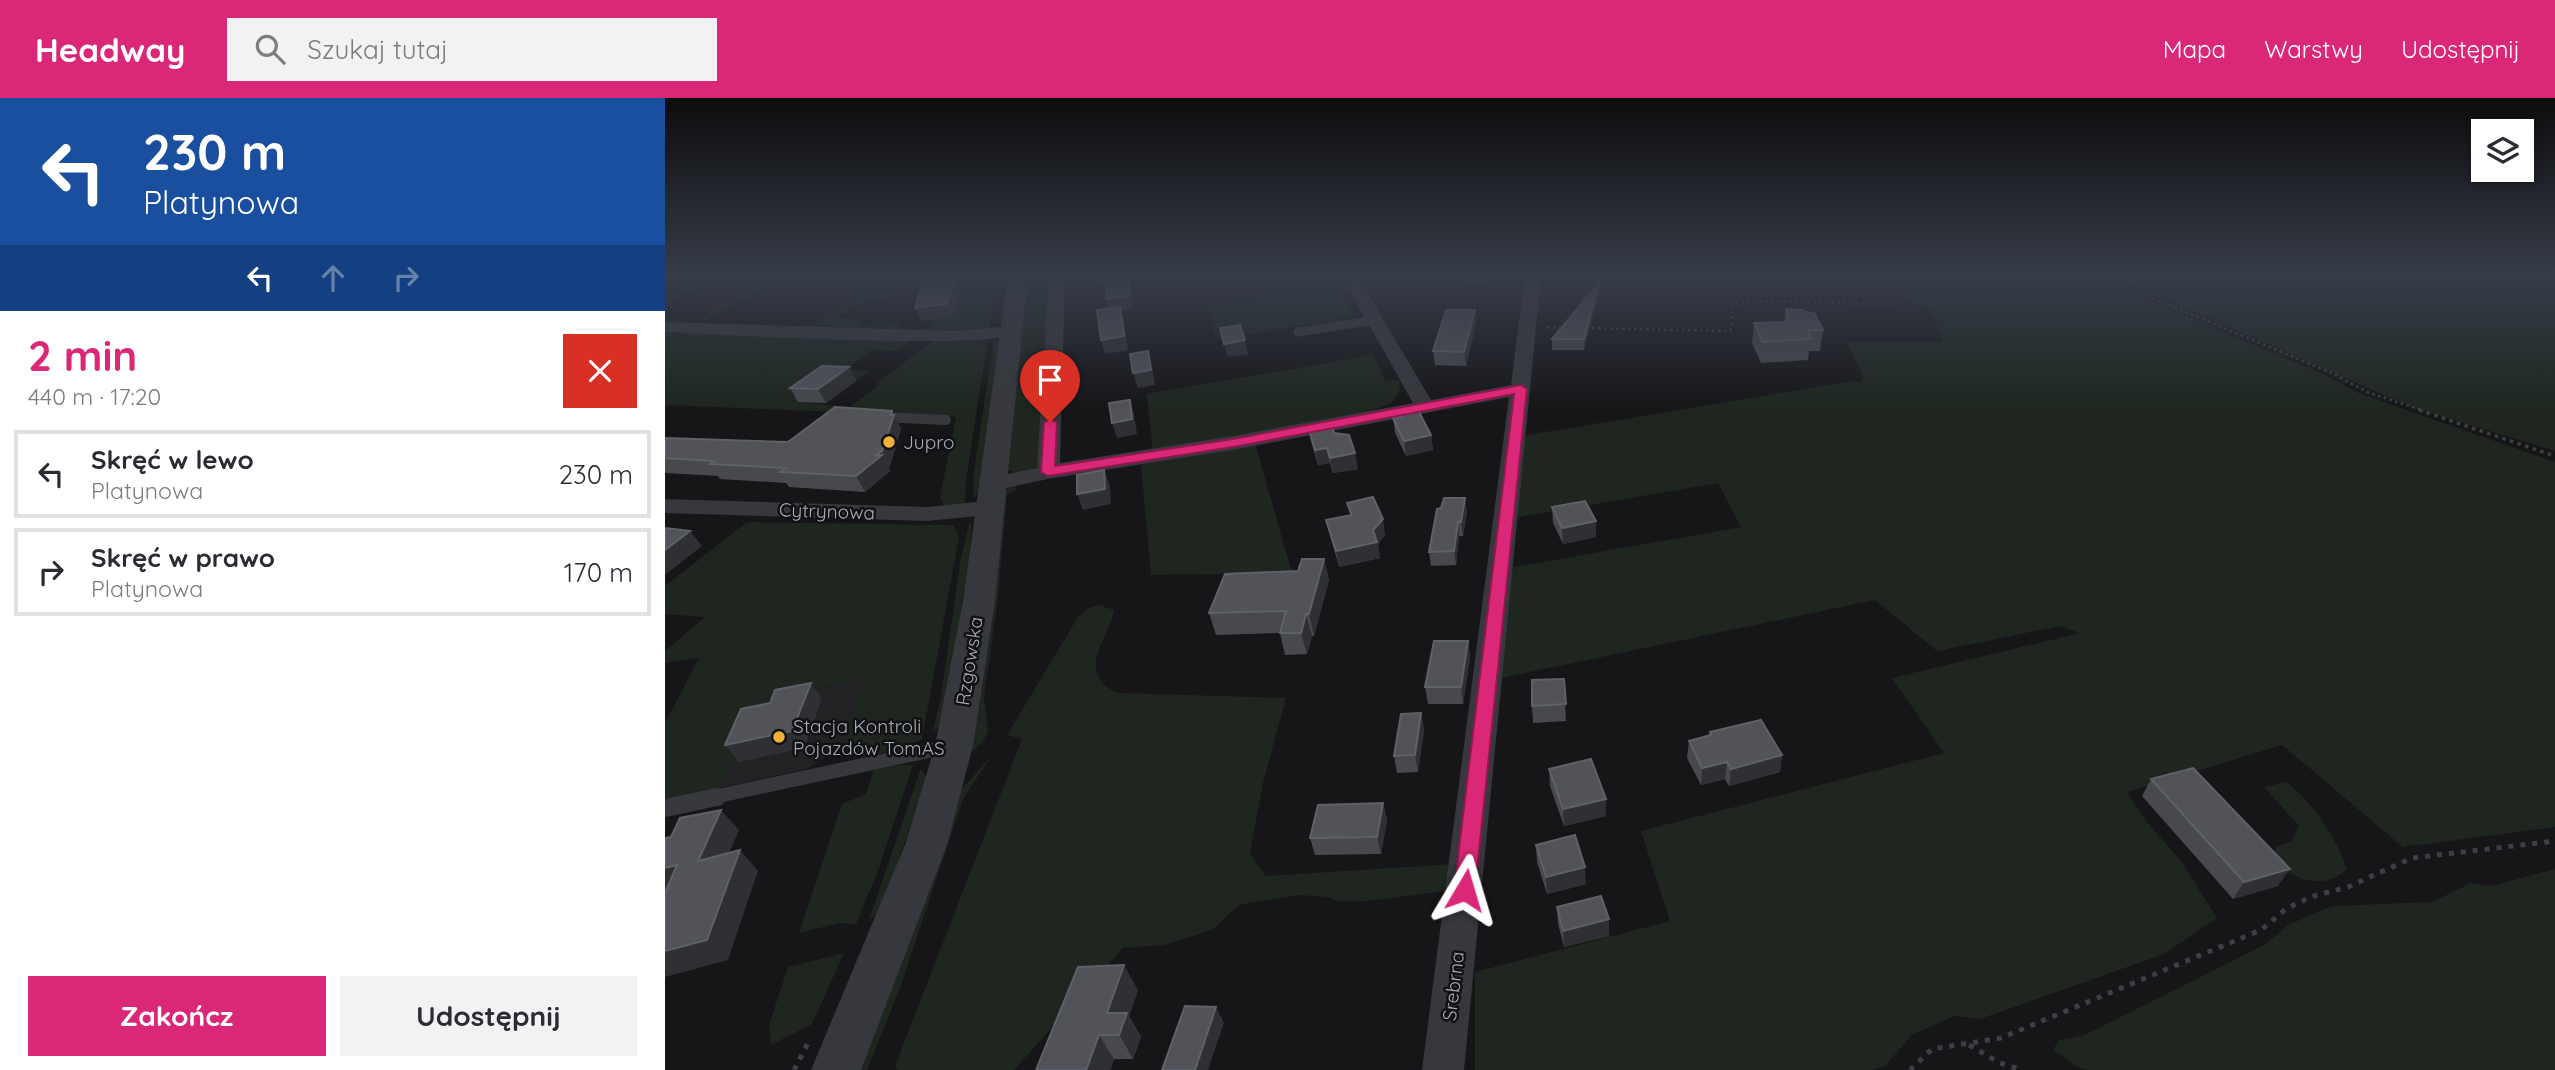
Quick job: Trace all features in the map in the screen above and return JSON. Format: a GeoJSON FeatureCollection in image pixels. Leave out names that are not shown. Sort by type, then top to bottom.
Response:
{"type":"FeatureCollection","features":[{"type":"Feature","properties":{"kind":"street","name":"Rzgowska"},"geometry":{"type":"LineString","coordinates":[[836,1070],[926,845],[954,746],[977,614],[1013,320]]}},
{"type":"Feature","properties":{"kind":"street"},"geometry":{"type":"LineString","coordinates":[[1048,472],[1056,320]]}},
{"type":"Feature","properties":{"kind":"street"},"geometry":{"type":"LineString","coordinates":[[1375,320],[1425,407]]}},
{"type":"Feature","properties":{"kind":"street","name":"Srebrna"},"geometry":{"type":"LineString","coordinates":[[1443,1070],[1529,320]]}},
{"type":"Feature","properties":{"kind":"street"},"geometry":{"type":"LineString","coordinates":[[665,327],[956,337],[1012,331]]}},
{"type":"Feature","properties":{"kind":"street","name":"Cytrynowa"},"geometry":{"type":"LineString","coordinates":[[665,506],[927,514],[990,496],[1048,472],[1233,443],[1521,389]]}},
{"type":"Feature","properties":{"kind":"lane"},"geometry":{"type":"LineString","coordinates":[[1298,332],[1373,320]]}},
{"type":"Feature","properties":{"kind":"lane"},"geometry":{"type":"LineString","coordinates":[[872,417],[946,420]]}},
{"type":"Feature","properties":{"kind":"lane"},"geometry":{"type":"LineString","coordinates":[[665,808],[954,746]]}},
{"type":"Feature","properties":{"kind":"path"},"geometry":{"type":"LineString","coordinates":[[1584,328],[1729,331],[1731,320]]}},
{"type":"Feature","properties":{"kind":"path"},"geometry":{"type":"LineString","coordinates":[[2206,320],[2334,374],[2367,392],[2555,456]]}},
{"type":"Feature","properties":{"kind":"path"},"geometry":{"type":"LineString","coordinates":[[1528,327],[1570,328]]}},
{"type":"Feature","properties":{"kind":"path"},"geometry":{"type":"LineString","coordinates":[[1910,1070],[1932,1049],[2001,1038],[2261,930],[2286,909],[2310,897],[2348,887],[2412,858],[2555,841]]}},
{"type":"Feature","properties":{"kind":"path"},"geometry":{"type":"LineString","coordinates":[[794,1070],[811,1037]]}},
{"type":"Feature","properties":{"kind":"path"},"geometry":{"type":"LineString","coordinates":[[1967,1044],[2000,1063],[2022,1070]]}},
{"type":"Feature","properties":{"kind":"shaded area"},"geometry":{"type":"Polygon","coordinates":[[[819,320],[861,320],[857,324],[871,325],[877,321],[902,323],[900,329],[810,326],[819,320]]]}},
{"type":"Feature","properties":{"kind":"shaded area"},"geometry":{"type":"Polygon","coordinates":[[[934,320],[991,320],[989,331],[920,330],[932,326],[934,320]]]}},
{"type":"Feature","properties":{"kind":"shaded area"},"geometry":{"type":"Polygon","coordinates":[[[1019,320],[1051,320],[1046,461],[1032,470],[1022,472],[1005,469],[1019,320]]]}},
{"type":"Feature","properties":{"kind":"shaded area"},"geometry":{"type":"Polygon","coordinates":[[[1212,320],[1334,320],[1216,340],[1212,320]]]}},
{"type":"Feature","properties":{"kind":"shaded area"},"geometry":{"type":"Polygon","coordinates":[[[1935,320],[2195,320],[2327,376],[2358,393],[2555,462],[2555,827],[2403,847],[2282,745],[2127,792],[2145,820],[2181,861],[2217,918],[2164,954],[1980,1019],[1954,1016],[1912,1035],[1885,1066],[1873,1070],[1475,1070],[1475,972],[1670,921],[1641,831],[1944,753],[1892,678],[2080,633],[2060,626],[1937,651],[1875,600],[1497,679],[1508,568],[1741,527],[1718,483],[1514,518],[1521,436],[1853,381],[1861,382],[1863,376],[1847,342],[1943,342],[1935,320]]]}},
{"type":"Feature","properties":{"kind":"shaded area"},"geometry":{"type":"Polygon","coordinates":[[[2214,320],[2555,320],[2555,451],[2411,407],[2214,320]]]}},
{"type":"Feature","properties":{"kind":"shaded area"},"geometry":{"type":"Polygon","coordinates":[[[669,331],[912,340],[898,351],[872,350],[846,369],[870,371],[856,381],[829,380],[800,402],[850,407],[935,339],[988,338],[966,480],[965,504],[944,506],[940,497],[956,417],[665,405],[665,333],[669,331]]]}},
{"type":"Feature","properties":{"kind":"shaded area"},"geometry":{"type":"Polygon","coordinates":[[[994,339],[999,342],[980,488],[974,499],[973,478],[994,339]]]}},
{"type":"Feature","properties":{"kind":"shaded area"},"geometry":{"type":"Polygon","coordinates":[[[1373,355],[1386,381],[1398,380],[1399,393],[1390,403],[1359,413],[1151,454],[1147,394],[1373,355]]]}},
{"type":"Feature","properties":{"kind":"shaded area"},"geometry":{"type":"Polygon","coordinates":[[[1255,443],[1292,573],[1151,575],[1141,465],[1255,443]]]}},
{"type":"Feature","properties":{"kind":"shaded area"},"geometry":{"type":"Polygon","coordinates":[[[1015,484],[1016,490],[1007,495],[998,598],[984,697],[988,731],[983,742],[974,750],[968,750],[1002,492],[1015,484]]]}},
{"type":"Feature","properties":{"kind":"shaded area"},"geometry":{"type":"Polygon","coordinates":[[[747,522],[954,525],[959,537],[922,739],[902,749],[854,758],[842,746],[863,680],[759,700],[719,788],[665,799],[665,723],[699,658],[665,663],[665,651],[705,617],[665,614],[665,586],[747,522]]]}},
{"type":"Feature","properties":{"kind":"shaded area"},"geometry":{"type":"Polygon","coordinates":[[[969,523],[972,523],[969,560],[943,724],[932,733],[941,697],[960,563],[969,523]]]}},
{"type":"Feature","properties":{"kind":"shaded area"},"geometry":{"type":"Polygon","coordinates":[[[1099,605],[1114,610],[1097,654],[1097,675],[1117,693],[1286,698],[1263,783],[1250,853],[1266,876],[1454,864],[1451,890],[1339,902],[1328,897],[1299,895],[1239,905],[1212,930],[1164,945],[1123,948],[1014,1070],[898,1070],[895,1066],[1022,739],[1007,735],[1078,617],[1088,608],[1099,605]]]}},
{"type":"Feature","properties":{"kind":"shaded area"},"geometry":{"type":"Polygon","coordinates":[[[864,680],[842,746],[807,769],[719,788],[758,700],[864,680]]]}},
{"type":"Feature","properties":{"kind":"shaded area"},"geometry":{"type":"Polygon","coordinates":[[[992,755],[963,799],[900,988],[867,1070],[852,1070],[952,800],[992,755]]]}},
{"type":"Feature","properties":{"kind":"shaded area"},"geometry":{"type":"Polygon","coordinates":[[[913,765],[879,868],[856,924],[840,923],[799,933],[842,804],[866,794],[874,770],[913,765]]]}},
{"type":"Feature","properties":{"kind":"shaded area"},"geometry":{"type":"Polygon","coordinates":[[[921,768],[927,778],[881,911],[869,920],[921,768]]]}},
{"type":"Feature","properties":{"kind":"shaded area"},"geometry":{"type":"Polygon","coordinates":[[[2287,782],[2315,810],[2337,845],[2347,869],[2338,876],[2328,880],[2306,880],[2286,870],[2279,862],[2275,851],[2277,846],[2291,842],[2299,826],[2264,787],[2287,782]]]}},
{"type":"Feature","properties":{"kind":"shaded area"},"geometry":{"type":"Polygon","coordinates":[[[2555,869],[2555,1070],[2089,1070],[2080,1068],[2053,1050],[2059,1040],[2085,1035],[2266,944],[2288,925],[2332,906],[2432,902],[2471,883],[2492,886],[2555,869]]]}},
{"type":"Feature","properties":{"kind":"shaded area"},"geometry":{"type":"Polygon","coordinates":[[[844,953],[812,1024],[771,1045],[769,1025],[788,967],[844,953]]]}},
{"type":"Feature","properties":{"kind":"building"},"geometry":{"type":"Polygon","coordinates":[[[1098,320],[1122,320],[1124,336],[1101,340],[1098,320]]]}},
{"type":"Feature","properties":{"kind":"building"},"geometry":{"type":"Polygon","coordinates":[[[1443,320],[1472,320],[1464,352],[1433,351],[1443,320]]]}},
{"type":"Feature","properties":{"kind":"building"},"geometry":{"type":"Polygon","coordinates":[[[1568,320],[1589,320],[1584,339],[1552,339],[1568,320]]]}},
{"type":"Feature","properties":{"kind":"building"},"geometry":{"type":"Polygon","coordinates":[[[1818,320],[1823,330],[1809,330],[1811,339],[1763,342],[1754,323],[1818,320]]]}},
{"type":"Feature","properties":{"kind":"building"},"geometry":{"type":"Polygon","coordinates":[[[1240,325],[1245,340],[1224,344],[1220,328],[1240,325]]]}},
{"type":"Feature","properties":{"kind":"building"},"geometry":{"type":"Polygon","coordinates":[[[1148,351],[1151,370],[1133,373],[1130,354],[1148,351]]]}},
{"type":"Feature","properties":{"kind":"building"},"geometry":{"type":"Polygon","coordinates":[[[822,366],[849,367],[818,389],[790,388],[822,366]]]}},
{"type":"Feature","properties":{"kind":"building"},"geometry":{"type":"Polygon","coordinates":[[[1130,400],[1132,419],[1112,423],[1109,403],[1130,400]]]}},
{"type":"Feature","properties":{"kind":"building"},"geometry":{"type":"Polygon","coordinates":[[[835,407],[892,411],[891,415],[894,415],[882,451],[876,455],[882,455],[856,476],[780,472],[786,468],[710,464],[714,461],[665,458],[665,438],[788,442],[835,407]]]}},
{"type":"Feature","properties":{"kind":"building"},"geometry":{"type":"Polygon","coordinates":[[[1417,408],[1431,435],[1404,441],[1393,418],[1402,417],[1400,411],[1417,408]]]}},
{"type":"Feature","properties":{"kind":"building"},"geometry":{"type":"Polygon","coordinates":[[[1331,422],[1334,433],[1349,435],[1355,453],[1330,458],[1327,448],[1315,450],[1308,426],[1331,422]]]}},
{"type":"Feature","properties":{"kind":"building"},"geometry":{"type":"Polygon","coordinates":[[[1104,470],[1105,489],[1077,494],[1077,475],[1104,470]]]}},
{"type":"Feature","properties":{"kind":"building"},"geometry":{"type":"Polygon","coordinates":[[[1373,497],[1383,519],[1373,530],[1377,542],[1336,551],[1326,520],[1352,515],[1347,503],[1373,497]]]}},
{"type":"Feature","properties":{"kind":"building"},"geometry":{"type":"Polygon","coordinates":[[[1444,498],[1465,498],[1454,551],[1429,552],[1437,509],[1441,508],[1444,498]]]}},
{"type":"Feature","properties":{"kind":"building"},"geometry":{"type":"Polygon","coordinates":[[[1585,501],[1596,521],[1562,528],[1552,507],[1585,501]]]}},
{"type":"Feature","properties":{"kind":"building"},"geometry":{"type":"Polygon","coordinates":[[[665,528],[690,531],[665,550],[665,528]]]}},
{"type":"Feature","properties":{"kind":"building"},"geometry":{"type":"Polygon","coordinates":[[[1302,559],[1324,559],[1301,633],[1280,633],[1286,611],[1209,613],[1225,574],[1298,571],[1302,559]]]}},
{"type":"Feature","properties":{"kind":"building"},"geometry":{"type":"Polygon","coordinates":[[[1434,641],[1468,641],[1461,687],[1425,687],[1434,641]]]}},
{"type":"Feature","properties":{"kind":"building"},"geometry":{"type":"Polygon","coordinates":[[[1564,679],[1566,704],[1532,706],[1532,680],[1564,679]]]}},
{"type":"Feature","properties":{"kind":"building"},"geometry":{"type":"Polygon","coordinates":[[[811,683],[792,731],[725,745],[741,709],[770,703],[775,690],[811,683]]]}},
{"type":"Feature","properties":{"kind":"building"},"geometry":{"type":"Polygon","coordinates":[[[1421,713],[1415,755],[1394,756],[1401,714],[1421,713]]]}},
{"type":"Feature","properties":{"kind":"building"},"geometry":{"type":"Polygon","coordinates":[[[1761,720],[1782,755],[1731,769],[1727,762],[1702,768],[1689,741],[1711,735],[1710,732],[1761,720]]]}},
{"type":"Feature","properties":{"kind":"building"},"geometry":{"type":"Polygon","coordinates":[[[1591,759],[1606,799],[1563,809],[1549,769],[1591,759]]]}},
{"type":"Feature","properties":{"kind":"building"},"geometry":{"type":"Polygon","coordinates":[[[2193,768],[2290,869],[2244,882],[2151,779],[2193,768]]]}},
{"type":"Feature","properties":{"kind":"building"},"geometry":{"type":"Polygon","coordinates":[[[1383,803],[1377,837],[1310,838],[1318,805],[1383,803]]]}},
{"type":"Feature","properties":{"kind":"building"},"geometry":{"type":"Polygon","coordinates":[[[721,810],[698,861],[740,850],[707,940],[665,951],[665,893],[677,865],[665,868],[665,838],[671,837],[680,818],[721,810]]]}},
{"type":"Feature","properties":{"kind":"building"},"geometry":{"type":"Polygon","coordinates":[[[1575,835],[1585,867],[1546,877],[1536,845],[1575,835]]]}},
{"type":"Feature","properties":{"kind":"building"},"geometry":{"type":"Polygon","coordinates":[[[1601,896],[1609,919],[1563,931],[1557,907],[1601,896]]]}},
{"type":"Feature","properties":{"kind":"building"},"geometry":{"type":"Polygon","coordinates":[[[1124,965],[1107,1013],[1127,1013],[1119,1035],[1099,1035],[1086,1070],[1036,1070],[1078,967],[1124,965]]]}},
{"type":"Feature","properties":{"kind":"building"},"geometry":{"type":"Polygon","coordinates":[[[1185,1006],[1216,1007],[1195,1070],[1162,1070],[1185,1006]]]}},
{"type":"Feature","properties":{"kind":"place","name":"Jupro"},"geometry":{"type":"Point","coordinates":[889,442]}},
{"type":"Feature","properties":{"kind":"place","name":"Stacja Kontroli Pojazdów TomAS"},"geometry":{"type":"Point","coordinates":[779,737]}},
{"type":"Feature","properties":{"kind":"route"},"geometry":{"type":"LineString","coordinates":[[1050,422],[1048,472],[1233,443],[1521,389],[1465,890]]}}]}
